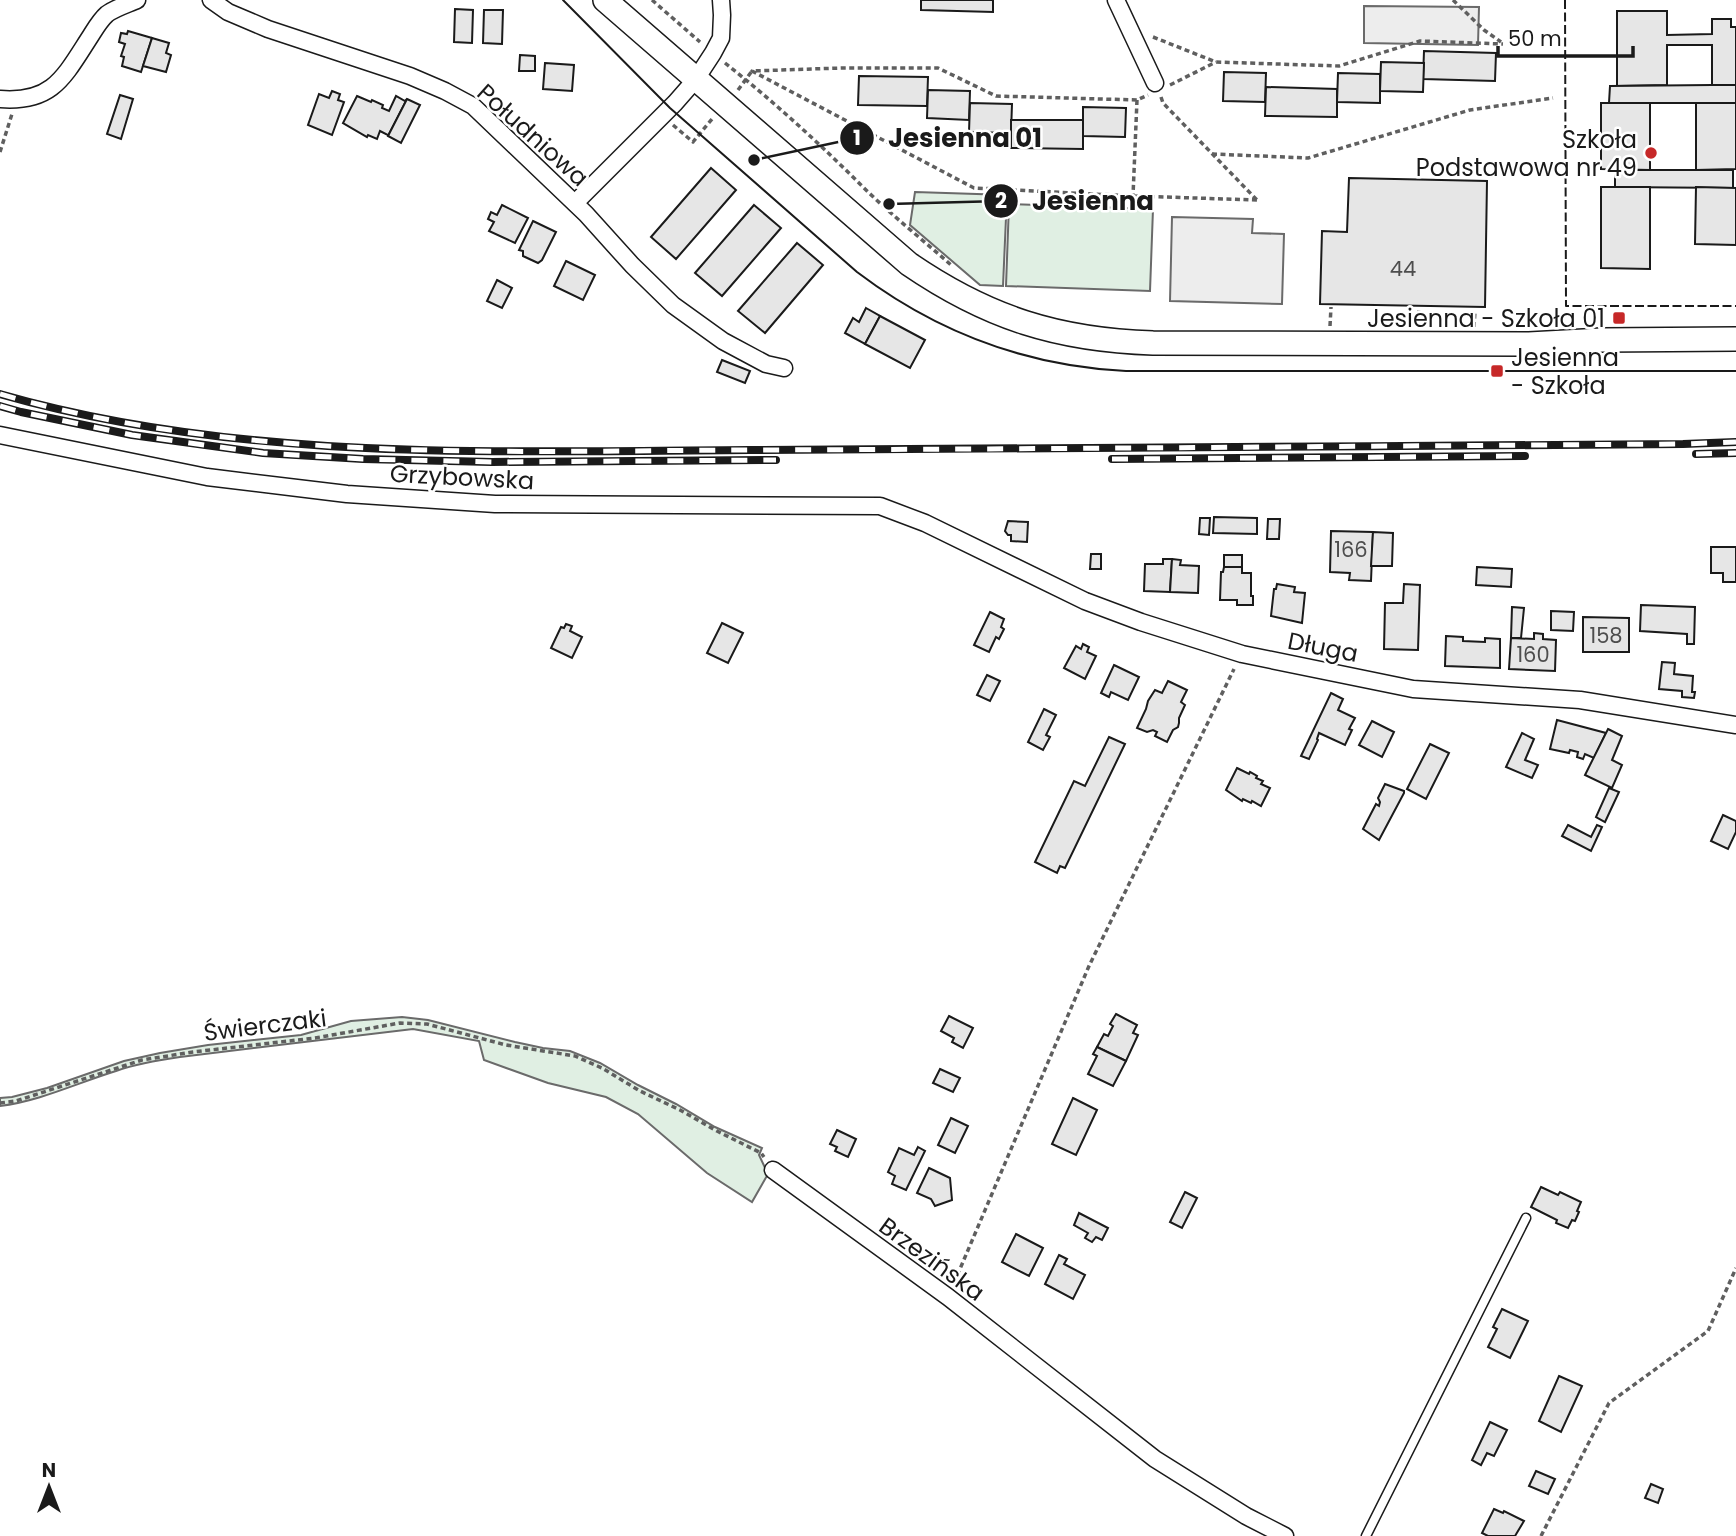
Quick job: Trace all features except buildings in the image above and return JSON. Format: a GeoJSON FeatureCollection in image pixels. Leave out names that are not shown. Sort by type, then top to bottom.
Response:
{"type":"FeatureCollection","features":[{"type":"Feature","properties":{"kind":"street"},"geometry":{"type":"LineString","coordinates":[[0,99],[37,97],[55,86],[108,13],[137,0]]}},
{"type":"Feature","properties":{"kind":"street","name":"Południowa"},"geometry":{"type":"LineString","coordinates":[[211,0],[228,12],[268,29],[410,76],[473,106],[575,203],[673,305],[723,341],[766,364],[784,368]]}},
{"type":"Feature","properties":{"kind":"street"},"geometry":{"type":"LineString","coordinates":[[605,0],[909,264],[966,299],[1025,324],[1058,333],[1110,341],[1153,343],[1529,344],[1602,340],[1736,340]]}},
{"type":"Feature","properties":{"kind":"street"},"geometry":{"type":"LineString","coordinates":[[575,203],[696,79],[721,38],[721,0]]}},
{"type":"Feature","properties":{"kind":"street"},"geometry":{"type":"LineString","coordinates":[[1116,0],[1158,88]]}},
{"type":"Feature","properties":{"kind":"street","name":"Grzybowska"},"geometry":{"type":"LineString","coordinates":[[0,435],[207,477],[347,494],[495,504],[779,507],[866,505],[880,506],[925,523]]}},
{"type":"Feature","properties":{"kind":"street","name":"Długa"},"geometry":{"type":"LineString","coordinates":[[925,523],[1086,601],[1141,622],[1242,654],[1413,689],[1580,700],[1736,725]]}},
{"type":"Feature","properties":{"kind":"street","name":"Brzezińska"},"geometry":{"type":"LineString","coordinates":[[773,1170],[948,1297],[1154,1459],[1246,1516],[1285,1536]]}},
{"type":"Feature","properties":{"kind":"lane"},"geometry":{"type":"LineString","coordinates":[[1366,1536],[1526,1217]]}},
{"type":"Feature","properties":{"kind":"path"},"geometry":{"type":"LineString","coordinates":[[652,0],[702,44]]}},
{"type":"Feature","properties":{"kind":"path"},"geometry":{"type":"LineString","coordinates":[[1148,35],[1216,62],[1339,66],[1420,41],[1503,44],[1453,0]]}},
{"type":"Feature","properties":{"kind":"path"},"geometry":{"type":"LineString","coordinates":[[720,58],[952,265]]}},
{"type":"Feature","properties":{"kind":"path"},"geometry":{"type":"LineString","coordinates":[[1158,88],[1163,103],[1258,201],[974,188],[752,71],[938,68],[996,96],[1137,100],[1158,88],[1216,62]]}},
{"type":"Feature","properties":{"kind":"path"},"geometry":{"type":"LineString","coordinates":[[1212,154],[1308,158],[1470,110],[1553,98]]}},
{"type":"Feature","properties":{"kind":"path"},"geometry":{"type":"LineString","coordinates":[[0,152],[19,100]]}},
{"type":"Feature","properties":{"kind":"path"},"geometry":{"type":"LineString","coordinates":[[1133,196],[1137,100]]}},
{"type":"Feature","properties":{"kind":"path"},"geometry":{"type":"LineString","coordinates":[[1330,331],[1331,307]]}},
{"type":"Feature","properties":{"kind":"path"},"geometry":{"type":"LineString","coordinates":[[1418,332],[1419,309]]}},
{"type":"Feature","properties":{"kind":"path"},"geometry":{"type":"LineString","coordinates":[[1474,332],[1475,311]]}},
{"type":"Feature","properties":{"kind":"path"},"geometry":{"type":"LineString","coordinates":[[948,1297],[1089,966],[1242,654]]}},
{"type":"Feature","properties":{"kind":"path","name":"Świerczaki"},"geometry":{"type":"LineString","coordinates":[[0,1103],[16,1101],[142,1060],[315,1038],[400,1023],[427,1024],[506,1045],[575,1056],[761,1153],[773,1170]]}},
{"type":"Feature","properties":{"kind":"path"},"geometry":{"type":"LineString","coordinates":[[1541,1536],[1609,1403],[1707,1331],[1736,1268]]}},
{"type":"Feature","properties":{"kind":"green space"},"geometry":{"type":"Polygon","coordinates":[[[915,192],[1007,195],[1003,286],[980,285],[910,225],[915,192]]]}},
{"type":"Feature","properties":{"kind":"green space"},"geometry":{"type":"Polygon","coordinates":[[[1009,204],[1153,209],[1150,291],[1006,286],[1009,204]]]}},
{"type":"Feature","properties":{"kind":"green space"},"geometry":{"type":"Polygon","coordinates":[[[402,1017],[428,1020],[543,1048],[570,1051],[600,1063],[715,1127],[762,1148],[759,1155],[768,1174],[752,1202],[707,1173],[638,1114],[606,1097],[548,1083],[484,1060],[479,1041],[413,1029],[155,1061],[30,1100],[0,1106],[0,1098],[47,1088],[124,1061],[160,1053],[301,1035],[351,1021],[402,1017]]]}},
{"type":"Feature","properties":{"kind":"shaded area"},"geometry":{"type":"Polygon","coordinates":[[[1364,6],[1479,7],[1478,45],[1364,43],[1364,6]]]}},
{"type":"Feature","properties":{"kind":"shaded area"},"geometry":{"type":"Polygon","coordinates":[[[1172,217],[1253,219],[1252,233],[1284,234],[1282,304],[1170,301],[1172,217]]]}},
{"type":"Feature","properties":{"kind":"tram line"},"geometry":{"type":"LineString","coordinates":[[563,0],[670,108],[857,272],[918,312],[984,342],[1018,353],[1053,362],[1126,371],[1736,371]]}},
{"type":"Feature","properties":{"kind":"railway"},"geometry":{"type":"LineString","coordinates":[[0,394],[91,416],[184,432],[278,442],[467,451],[1736,442]]}},
{"type":"Feature","properties":{"kind":"railway"},"geometry":{"type":"LineString","coordinates":[[0,406],[132,435],[263,453],[492,462],[776,460]]}},
{"type":"Feature","properties":{"kind":"railway"},"geometry":{"type":"LineString","coordinates":[[1696,454],[1736,453]]}},
{"type":"Feature","properties":{"kind":"railway"},"geometry":{"type":"LineString","coordinates":[[1112,459],[1525,456]]}},
{"type":"Feature","properties":{"kind":"fence"},"geometry":{"type":"LineString","coordinates":[[1565,0],[1566,306],[1736,306]]}},
{"type":"Feature","properties":{"kind":"place","name":"Szkoła Podstawowa nr 49"},"geometry":{"type":"Point","coordinates":[1651,153]}},
{"type":"Feature","properties":{"kind":"place","name":"Jesienna 01"},"geometry":{"type":"Point","coordinates":[754,160]}},
{"type":"Feature","properties":{"kind":"place","name":"Jesienna"},"geometry":{"type":"Point","coordinates":[889,204]}},
{"type":"Feature","properties":{"kind":"place","name":"Jesienna - Szkoła 01"},"geometry":{"type":"Point","coordinates":[1619,318]}},
{"type":"Feature","properties":{"kind":"place","name":"Jesienna - Szkoła"},"geometry":{"type":"Point","coordinates":[1497,371]}}]}
